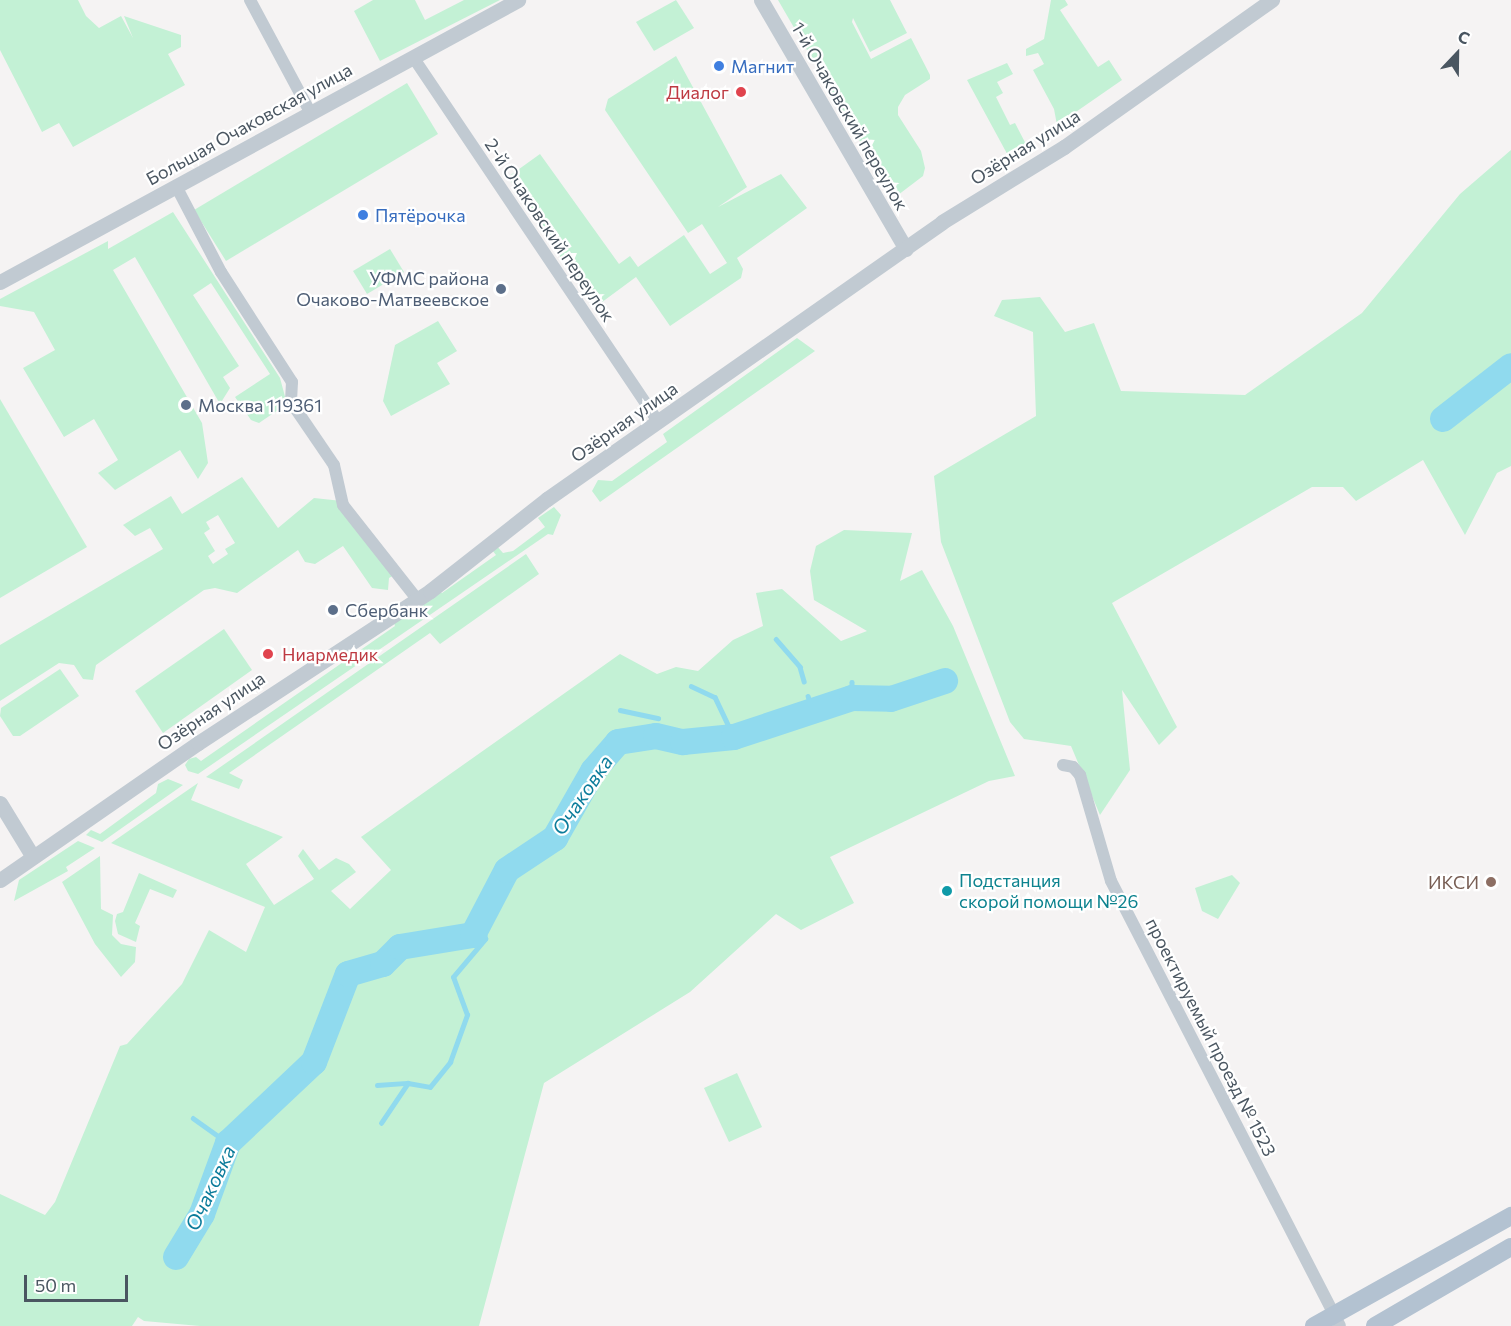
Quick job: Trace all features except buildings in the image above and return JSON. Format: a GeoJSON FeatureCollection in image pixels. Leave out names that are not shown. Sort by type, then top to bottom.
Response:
{"type":"FeatureCollection","features":[{"type":"Feature","properties":{"kind":"main road"},"geometry":{"type":"LineString","coordinates":[[1314,1326],[1337,1320],[1511,1216]]}},
{"type":"Feature","properties":{"kind":"main road"},"geometry":{"type":"LineString","coordinates":[[1375,1326],[1511,1247]]}},
{"type":"Feature","properties":{"kind":"street"},"geometry":{"type":"LineString","coordinates":[[250,0],[310,112]]}},
{"type":"Feature","properties":{"kind":"street","name":"Большая Очаковская улица"},"geometry":{"type":"LineString","coordinates":[[0,282],[518,0]]}},
{"type":"Feature","properties":{"kind":"street","name":"1-й Очаковский переулок"},"geometry":{"type":"LineString","coordinates":[[761,0],[906,249]]}},
{"type":"Feature","properties":{"kind":"street","name":"Озёрная улица"},"geometry":{"type":"LineString","coordinates":[[0,880],[198,743],[417,599],[547,499],[952,215],[1064,147],[1272,0]]}},
{"type":"Feature","properties":{"kind":"street","name":"2-й Очаковский переулок"},"geometry":{"type":"LineString","coordinates":[[413,57],[658,422]]}},
{"type":"Feature","properties":{"kind":"street"},"geometry":{"type":"LineString","coordinates":[[176,186],[221,272],[292,382],[291,402],[334,465],[343,505],[417,599]]}},
{"type":"Feature","properties":{"kind":"street","name":"проектируемый проезд № 1523"},"geometry":{"type":"LineString","coordinates":[[1063,765],[1073,767],[1080,775],[1111,881],[1337,1320]]}},
{"type":"Feature","properties":{"kind":"street"},"geometry":{"type":"LineString","coordinates":[[0,803],[33,857]]}},
{"type":"Feature","properties":{"kind":"green space"},"geometry":{"type":"Polygon","coordinates":[[[0,0],[78,0],[86,16],[99,28],[121,16],[133,38],[124,16],[181,35],[181,47],[168,54],[185,85],[73,147],[59,123],[42,132],[0,50],[0,0]]]}},
{"type":"Feature","properties":{"kind":"green space"},"geometry":{"type":"Polygon","coordinates":[[[373,0],[415,0],[425,20],[464,0],[500,0],[380,61],[354,11],[373,0]]]}},
{"type":"Feature","properties":{"kind":"green space"},"geometry":{"type":"Polygon","coordinates":[[[676,0],[694,28],[654,51],[636,22],[676,0]]]}},
{"type":"Feature","properties":{"kind":"green space"},"geometry":{"type":"Polygon","coordinates":[[[778,0],[890,0],[907,33],[870,52],[853,18],[852,22],[871,59],[911,38],[930,75],[930,79],[905,95],[898,107],[898,115],[921,151],[925,168],[923,176],[898,195],[891,195],[778,0]]]}},
{"type":"Feature","properties":{"kind":"green space"},"geometry":{"type":"Polygon","coordinates":[[[1051,0],[1065,0],[1068,5],[1060,10],[1098,67],[1109,60],[1122,80],[1057,125],[1054,109],[1033,70],[1044,64],[1038,53],[1026,56],[1026,49],[1044,39],[1051,0]]]}},
{"type":"Feature","properties":{"kind":"green space"},"geometry":{"type":"Polygon","coordinates":[[[676,56],[747,187],[718,207],[781,174],[807,208],[737,258],[743,269],[741,278],[670,326],[636,277],[594,308],[508,177],[540,154],[619,264],[630,256],[638,267],[684,235],[710,274],[727,263],[702,224],[688,233],[605,110],[608,99],[676,56]]]}},
{"type":"Feature","properties":{"kind":"green space"},"geometry":{"type":"Polygon","coordinates":[[[1007,63],[1013,74],[997,82],[1003,93],[996,97],[1010,125],[1015,123],[1029,150],[1011,161],[967,80],[1007,63]]]}},
{"type":"Feature","properties":{"kind":"green space"},"geometry":{"type":"Polygon","coordinates":[[[407,83],[438,134],[226,261],[194,210],[407,83]]]}},
{"type":"Feature","properties":{"kind":"green space"},"geometry":{"type":"Polygon","coordinates":[[[1511,150],[1511,466],[1497,473],[1465,535],[1423,460],[1356,501],[1343,487],[1312,487],[1112,603],[1177,727],[1159,745],[1122,690],[1130,770],[1100,815],[1071,746],[1024,739],[1010,722],[941,542],[934,476],[1036,416],[1033,332],[994,316],[1002,300],[1040,297],[1065,332],[1094,323],[1121,391],[1245,395],[1362,313],[1460,194],[1511,150]]]}},
{"type":"Feature","properties":{"kind":"green space"},"geometry":{"type":"Polygon","coordinates":[[[173,212],[280,378],[287,404],[259,423],[251,420],[235,397],[270,374],[211,283],[193,295],[239,366],[223,377],[230,388],[220,404],[135,257],[113,270],[202,423],[208,463],[198,479],[180,450],[115,490],[98,473],[118,460],[94,419],[64,437],[23,368],[55,350],[34,312],[0,306],[0,299],[108,241],[108,249],[173,212]]]}},
{"type":"Feature","properties":{"kind":"green space"},"geometry":{"type":"Polygon","coordinates":[[[390,249],[404,272],[367,294],[353,271],[390,249]]]}},
{"type":"Feature","properties":{"kind":"green space"},"geometry":{"type":"Polygon","coordinates":[[[438,321],[457,351],[437,363],[450,384],[391,416],[383,401],[395,345],[438,321]]]}},
{"type":"Feature","properties":{"kind":"green space"},"geometry":{"type":"Polygon","coordinates":[[[797,338],[815,351],[600,502],[592,491],[598,480],[612,481],[667,442],[663,434],[797,338]]]}},
{"type":"Feature","properties":{"kind":"green space"},"geometry":{"type":"Polygon","coordinates":[[[0,399],[87,547],[0,598],[0,399]]]}},
{"type":"Feature","properties":{"kind":"green space"},"geometry":{"type":"Polygon","coordinates":[[[242,477],[278,528],[314,498],[342,501],[396,574],[389,578],[388,590],[372,588],[343,546],[315,564],[305,562],[298,550],[237,593],[215,588],[204,590],[96,665],[93,680],[83,679],[74,665],[59,663],[0,701],[0,645],[163,549],[150,528],[135,536],[123,525],[171,496],[182,514],[242,477]],[[218,515],[206,522],[210,529],[204,533],[215,551],[208,556],[213,564],[228,554],[225,549],[235,543],[218,515]]]}},
{"type":"Feature","properties":{"kind":"green space"},"geometry":{"type":"Polygon","coordinates":[[[554,507],[561,515],[553,535],[548,534],[198,774],[188,771],[185,765],[189,759],[196,757],[201,761],[395,626],[393,620],[437,590],[442,593],[496,555],[492,550],[496,545],[503,553],[513,551],[545,527],[538,518],[554,507]]]}},
{"type":"Feature","properties":{"kind":"green space"},"geometry":{"type":"Polygon","coordinates":[[[844,530],[912,533],[900,581],[922,570],[953,626],[1015,776],[989,781],[830,857],[854,903],[801,930],[776,914],[690,992],[544,1083],[479,1326],[200,1326],[144,1321],[138,1317],[132,1326],[0,1326],[0,1194],[45,1215],[55,1202],[120,1046],[127,1044],[182,984],[209,930],[246,952],[265,907],[111,843],[198,783],[191,800],[283,837],[246,864],[274,905],[314,879],[298,856],[303,849],[319,870],[336,858],[349,864],[356,872],[331,891],[350,909],[391,870],[361,837],[620,654],[657,674],[676,667],[698,671],[733,640],[763,626],[756,593],[782,589],[841,641],[867,631],[814,600],[810,571],[816,546],[844,530]]]}},
{"type":"Feature","properties":{"kind":"green space"},"geometry":{"type":"Polygon","coordinates":[[[526,554],[539,574],[440,644],[430,633],[229,773],[243,780],[239,789],[206,777],[526,554]]]}},
{"type":"Feature","properties":{"kind":"green space"},"geometry":{"type":"Polygon","coordinates":[[[224,629],[252,670],[163,733],[135,691],[224,629]]]}},
{"type":"Feature","properties":{"kind":"green space"},"geometry":{"type":"Polygon","coordinates":[[[60,669],[79,696],[20,736],[13,736],[0,716],[1,708],[60,669]]]}},
{"type":"Feature","properties":{"kind":"green space"},"geometry":{"type":"Polygon","coordinates":[[[168,779],[183,785],[102,842],[86,835],[91,830],[100,834],[156,793],[158,784],[168,779]]]}},
{"type":"Feature","properties":{"kind":"green space"},"geometry":{"type":"Polygon","coordinates":[[[78,841],[95,848],[66,867],[68,871],[14,901],[19,880],[78,841]]]}},
{"type":"Feature","properties":{"kind":"green space"},"geometry":{"type":"Polygon","coordinates":[[[100,856],[101,909],[113,915],[112,935],[121,944],[136,947],[135,962],[121,977],[95,944],[62,882],[100,856]]]}},
{"type":"Feature","properties":{"kind":"green space"},"geometry":{"type":"Polygon","coordinates":[[[139,873],[177,890],[173,898],[150,889],[135,923],[140,926],[136,942],[118,934],[115,921],[117,914],[123,912],[139,873]]]}},
{"type":"Feature","properties":{"kind":"green space"},"geometry":{"type":"Polygon","coordinates":[[[1232,875],[1240,883],[1218,919],[1202,911],[1195,888],[1232,875]]]}},
{"type":"Feature","properties":{"kind":"green space"},"geometry":{"type":"Polygon","coordinates":[[[737,1073],[762,1127],[729,1142],[704,1088],[737,1073]]]}},
{"type":"Feature","properties":{"kind":"waterway","name":"Очаковка"},"geometry":{"type":"LineString","coordinates":[[1443,419],[1511,366]]}},
{"type":"Feature","properties":{"kind":"waterway"},"geometry":{"type":"LineString","coordinates":[[776,639],[800,667],[804,681]]}},
{"type":"Feature","properties":{"kind":"waterway","name":"Очаковка"},"geometry":{"type":"LineString","coordinates":[[176,1257],[202,1214],[228,1143],[314,1062],[348,974],[383,964],[400,947],[473,935],[507,870],[555,838],[593,771],[618,742],[656,736],[683,742],[734,737],[852,698],[891,699],[945,681]]}},
{"type":"Feature","properties":{"kind":"waterway"},"geometry":{"type":"LineString","coordinates":[[852,682],[852,698]]}},
{"type":"Feature","properties":{"kind":"waterway"},"geometry":{"type":"LineString","coordinates":[[691,686],[715,697],[734,737]]}},
{"type":"Feature","properties":{"kind":"waterway"},"geometry":{"type":"LineString","coordinates":[[808,696],[814,714]]}},
{"type":"Feature","properties":{"kind":"waterway"},"geometry":{"type":"LineString","coordinates":[[620,710],[658,718]]}},
{"type":"Feature","properties":{"kind":"waterway"},"geometry":{"type":"LineString","coordinates":[[381,1123],[408,1083],[430,1087],[450,1062],[467,1015],[453,977],[485,939],[482,917]]}},
{"type":"Feature","properties":{"kind":"waterway"},"geometry":{"type":"LineString","coordinates":[[377,1085],[407,1083]]}},
{"type":"Feature","properties":{"kind":"waterway"},"geometry":{"type":"LineString","coordinates":[[193,1118],[228,1143]]}},
{"type":"Feature","properties":{"kind":"place","name":"Магнит"},"geometry":{"type":"Point","coordinates":[719,66]}},
{"type":"Feature","properties":{"kind":"place","name":"Диалог"},"geometry":{"type":"Point","coordinates":[741,92]}},
{"type":"Feature","properties":{"kind":"place","name":"Пятёрочка"},"geometry":{"type":"Point","coordinates":[363,215]}},
{"type":"Feature","properties":{"kind":"place","name":"УФМС района Очаково-Матвеевское"},"geometry":{"type":"Point","coordinates":[501,289]}},
{"type":"Feature","properties":{"kind":"place","name":"Москва 119361"},"geometry":{"type":"Point","coordinates":[186,405]}},
{"type":"Feature","properties":{"kind":"place","name":"Сбербанк"},"geometry":{"type":"Point","coordinates":[333,610]}},
{"type":"Feature","properties":{"kind":"place","name":"Ниармедик"},"geometry":{"type":"Point","coordinates":[268,654]}},
{"type":"Feature","properties":{"kind":"place","name":"ИКСИ"},"geometry":{"type":"Point","coordinates":[1491,882]}},
{"type":"Feature","properties":{"kind":"place","name":"Подстанция скорой помощи №26"},"geometry":{"type":"Point","coordinates":[947,891]}}]}
